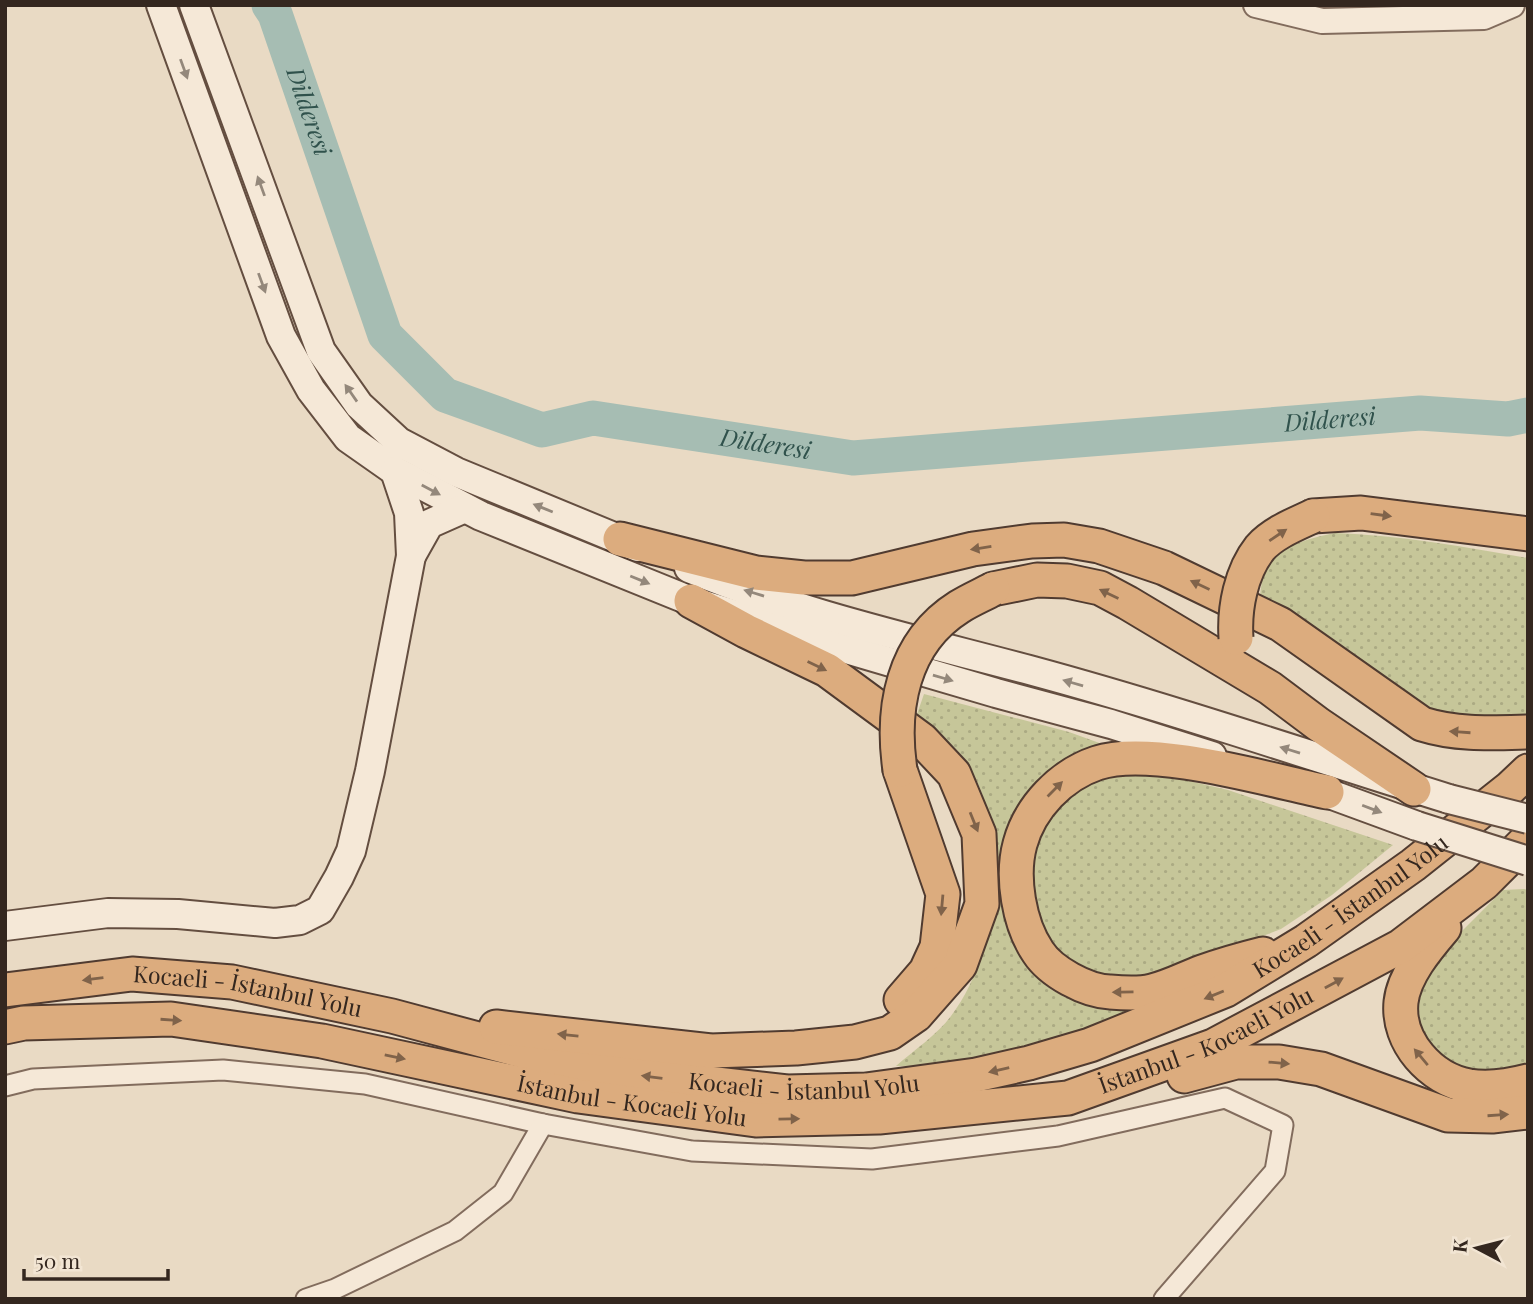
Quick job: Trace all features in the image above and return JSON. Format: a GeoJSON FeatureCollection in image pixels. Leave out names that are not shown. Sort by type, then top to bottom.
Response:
{"type":"FeatureCollection","features":[{"type":"Feature","properties":{"kind":"highway"},"geometry":{"type":"LineString","coordinates":[[1270,688],[1251,667],[1236,638],[1234,613],[1240,592],[1261,547],[1283,531],[1313,516],[1361,513],[1528,534]]}},
{"type":"Feature","properties":{"kind":"highway"},"geometry":{"type":"LineString","coordinates":[[620,539],[756,573],[804,578],[852,578],[973,549],[1032,541],[1064,540],[1099,546],[1164,568],[1280,624],[1422,724],[1443,731],[1528,732]]}},
{"type":"Feature","properties":{"kind":"highway"},"geometry":{"type":"LineString","coordinates":[[747,1050],[866,1022],[895,1007],[926,971],[937,947],[943,894],[900,770],[895,740],[902,685],[912,656],[937,625],[958,608],[993,589],[1037,580],[1067,580],[1100,589],[1270,688],[1414,789]]}},
{"type":"Feature","properties":{"kind":"highway"},"geometry":{"type":"LineString","coordinates":[[392,1016],[711,1051],[796,1048],[855,1042],[890,1033],[916,1016],[960,965],[982,904],[979,834],[954,774],[922,740],[827,670],[691,601]]}},
{"type":"Feature","properties":{"kind":"highway"},"geometry":{"type":"LineString","coordinates":[[1306,941],[1217,967],[1151,991],[1108,992],[1069,980],[1038,953],[1020,911],[1016,873],[1018,854],[1032,813],[1059,783],[1098,762],[1144,757],[1196,764],[1327,792]]}},
{"type":"Feature","properties":{"kind":"highway","name":"Kocaeli - İstanbul Yolu"},"geometry":{"type":"LineString","coordinates":[[5,990],[132,974],[232,982],[392,1016],[593,1070],[786,1091],[866,1090],[976,1075],[1030,1063],[1090,1045],[1226,990],[1306,941],[1413,865],[1528,771]]}},
{"type":"Feature","properties":{"kind":"highway","name":"İstanbul - Kocaeli Yolu"},"geometry":{"type":"LineString","coordinates":[[5,1027],[24,1023],[171,1019],[322,1041],[578,1096],[756,1120],[879,1117],[1068,1098],[1213,1046],[1401,946],[1484,883],[1528,839]]}},
{"type":"Feature","properties":{"kind":"highway"},"geometry":{"type":"LineString","coordinates":[[1484,883],[1421,954],[1401,1001],[1402,1023],[1408,1040],[1421,1059],[1439,1075],[1469,1086],[1508,1086],[1528,1081]]}},
{"type":"Feature","properties":{"kind":"highway"},"geometry":{"type":"LineString","coordinates":[[1068,1098],[1144,1087],[1236,1062],[1279,1062],[1321,1069],[1448,1115],[1492,1116],[1528,1112]]}},
{"type":"Feature","properties":{"kind":"main road"},"geometry":{"type":"LineString","coordinates":[[161,5],[281,336],[311,390],[348,438],[395,471],[466,508],[691,601],[982,689],[1111,724],[1327,792],[1417,826],[1528,861]]}},
{"type":"Feature","properties":{"kind":"main road"},"geometry":{"type":"LineString","coordinates":[[197,13],[321,351],[359,405],[399,442],[456,472],[741,589],[890,634],[1072,682],[1414,789],[1528,819]]}},
{"type":"Feature","properties":{"kind":"main road"},"geometry":{"type":"LineString","coordinates":[[5,926],[108,913],[178,914],[275,923],[300,920],[320,910],[351,851],[370,771],[411,556],[409,513],[395,471]]}},
{"type":"Feature","properties":{"kind":"main road"},"geometry":{"type":"LineString","coordinates":[[411,556],[429,524],[466,508]]}},
{"type":"Feature","properties":{"kind":"street"},"geometry":{"type":"LineString","coordinates":[[1256,5],[1322,21],[1484,17],[1512,5]]}},
{"type":"Feature","properties":{"kind":"street"},"geometry":{"type":"LineString","coordinates":[[5,1086],[33,1079],[223,1070],[365,1084],[543,1124],[692,1151],[872,1159],[1058,1136],[1225,1098],[1283,1125],[1275,1171],[1164,1299]]}},
{"type":"Feature","properties":{"kind":"street"},"geometry":{"type":"LineString","coordinates":[[306,1299],[339,1294],[455,1231],[503,1193],[543,1124]]}},
{"type":"Feature","properties":{"kind":"green space"},"geometry":{"type":"Polygon","coordinates":[[[1335,533],[1408,539],[1528,558],[1528,719],[1495,724],[1431,713],[1259,602],[1264,573],[1271,561],[1296,544],[1335,533]]]}},
{"type":"Feature","properties":{"kind":"green space"},"geometry":{"type":"Polygon","coordinates":[[[924,694],[1069,732],[1116,749],[1039,791],[1026,961],[1043,983],[1064,996],[1100,1007],[1137,1012],[987,1056],[956,1062],[896,1066],[946,1023],[968,989],[989,924],[994,889],[994,853],[989,818],[979,787],[959,753],[942,736],[916,717],[924,694]]]}},
{"type":"Feature","properties":{"kind":"green space"},"geometry":{"type":"Polygon","coordinates":[[[1146,771],[1228,790],[1393,845],[1332,895],[1281,929],[1193,963],[1141,976],[1111,981],[1083,973],[1053,948],[1032,915],[1028,855],[1046,818],[1072,792],[1106,778],[1146,771]]]}},
{"type":"Feature","properties":{"kind":"green space"},"geometry":{"type":"Polygon","coordinates":[[[1503,890],[1528,890],[1528,1069],[1465,1074],[1442,1064],[1415,1032],[1417,990],[1436,957],[1503,890]]]}},
{"type":"Feature","properties":{"kind":"waterway","name":"Dilderesi"},"geometry":{"type":"LineString","coordinates":[[269,5],[275,14],[385,335],[445,395],[542,430],[593,418],[853,458],[1420,413],[1508,419],[1528,415]]}}]}
